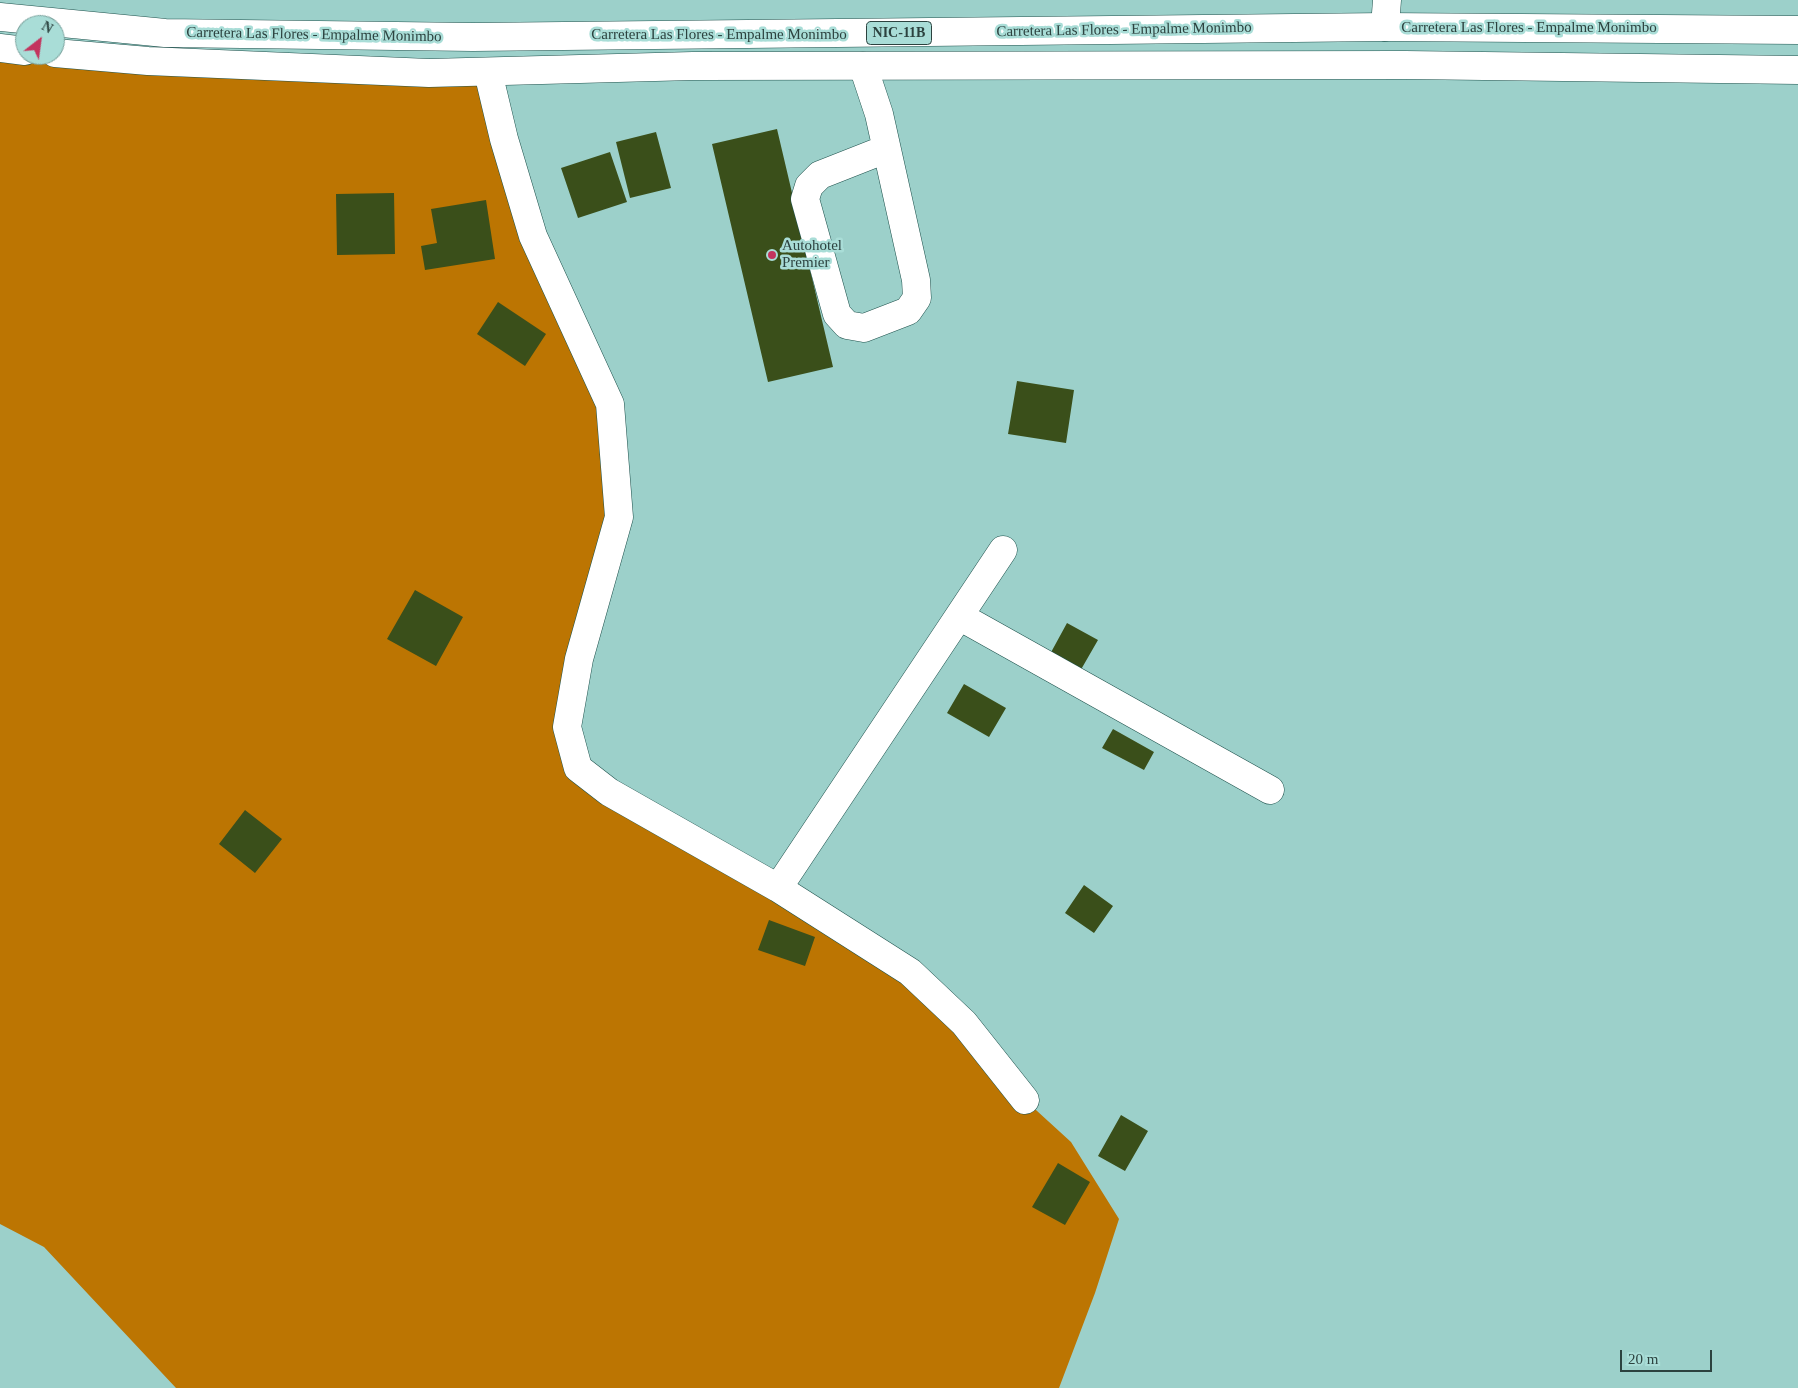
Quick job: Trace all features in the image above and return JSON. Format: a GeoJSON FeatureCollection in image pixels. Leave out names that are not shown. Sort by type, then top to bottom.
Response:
{"type":"FeatureCollection","features":[{"type":"Feature","properties":{"kind":"main road"},"geometry":{"type":"LineString","coordinates":[[1384,27],[1387,0]]}},
{"type":"Feature","properties":{"kind":"main road","name":"Carretera Las Flores - Empalme Monimbo"},"geometry":{"type":"LineString","coordinates":[[0,17],[165,33],[474,37],[1384,27],[1798,30]]}},
{"type":"Feature","properties":{"kind":"main road"},"geometry":{"type":"LineString","coordinates":[[0,48],[15,50]]}},
{"type":"Feature","properties":{"kind":"main road","name":"Carretera Las Flores - Empalme Monimbo"},"geometry":{"type":"LineString","coordinates":[[65,54],[148,61],[419,73],[693,66],[1405,65],[1798,70]]}},
{"type":"Feature","properties":{"kind":"main road"},"geometry":{"type":"LineString","coordinates":[[863,66],[878,114],[916,280],[917,298],[908,311],[864,328],[847,325],[837,314],[806,199],[809,186],[820,176],[886,149]]}},
{"type":"Feature","properties":{"kind":"main road"},"geometry":{"type":"LineString","coordinates":[[488,72],[504,139],[533,236],[610,404],[619,517],[579,659],[567,727],[578,768],[609,792],[778,888],[910,972],[964,1023],[1025,1100]]}},
{"type":"Feature","properties":{"kind":"main road"},"geometry":{"type":"LineString","coordinates":[[778,888],[1003,550]]}},
{"type":"Feature","properties":{"kind":"main road"},"geometry":{"type":"LineString","coordinates":[[960,616],[1270,790]]}},
{"type":"Feature","properties":{"kind":"shaded area"},"geometry":{"type":"Polygon","coordinates":[[[0,48],[15,52],[15,65],[65,65],[65,56],[488,72],[504,139],[610,404],[619,517],[579,659],[578,767],[910,972],[1025,1100],[1071,1142],[1119,1219],[1095,1293],[1059,1388],[176,1388],[44,1247],[0,1224],[0,48]]]}},
{"type":"Feature","properties":{"kind":"building","name":"Autohotel Premier"},"geometry":{"type":"Polygon","coordinates":[[[777,129],[833,367],[768,382],[712,144],[777,129]]]}},
{"type":"Feature","properties":{"kind":"building"},"geometry":{"type":"Polygon","coordinates":[[[656,132],[671,188],[630,198],[616,142],[656,132]]]}},
{"type":"Feature","properties":{"kind":"building"},"geometry":{"type":"Polygon","coordinates":[[[610,152],[627,202],[578,218],[561,168],[610,152]]]}},
{"type":"Feature","properties":{"kind":"building"},"geometry":{"type":"Polygon","coordinates":[[[394,193],[395,254],[337,255],[336,194],[394,193]]]}},
{"type":"Feature","properties":{"kind":"building"},"geometry":{"type":"Polygon","coordinates":[[[486,200],[495,259],[425,270],[421,246],[437,243],[431,209],[486,200]]]}},
{"type":"Feature","properties":{"kind":"building"},"geometry":{"type":"Polygon","coordinates":[[[498,302],[546,334],[525,366],[477,334],[498,302]]]}},
{"type":"Feature","properties":{"kind":"building"},"geometry":{"type":"Polygon","coordinates":[[[1017,381],[1074,390],[1066,443],[1008,434],[1017,381]]]}},
{"type":"Feature","properties":{"kind":"building"},"geometry":{"type":"Polygon","coordinates":[[[415,590],[463,617],[436,666],[387,639],[415,590]]]}},
{"type":"Feature","properties":{"kind":"building"},"geometry":{"type":"Polygon","coordinates":[[[1067,623],[1098,640],[1079,673],[1049,656],[1067,623]]]}},
{"type":"Feature","properties":{"kind":"building"},"geometry":{"type":"Polygon","coordinates":[[[964,684],[1006,708],[989,737],[947,713],[964,684]]]}},
{"type":"Feature","properties":{"kind":"building"},"geometry":{"type":"Polygon","coordinates":[[[1113,729],[1154,752],[1144,770],[1102,748],[1113,729]]]}},
{"type":"Feature","properties":{"kind":"building"},"geometry":{"type":"Polygon","coordinates":[[[245,810],[282,839],[255,873],[219,844],[245,810]]]}},
{"type":"Feature","properties":{"kind":"building"},"geometry":{"type":"Polygon","coordinates":[[[1084,885],[1113,906],[1094,933],[1065,913],[1084,885]]]}},
{"type":"Feature","properties":{"kind":"building"},"geometry":{"type":"Polygon","coordinates":[[[769,920],[815,937],[805,966],[758,950],[769,920]]]}},
{"type":"Feature","properties":{"kind":"building"},"geometry":{"type":"Polygon","coordinates":[[[1121,1115],[1148,1131],[1125,1171],[1098,1156],[1121,1115]]]}},
{"type":"Feature","properties":{"kind":"building"},"geometry":{"type":"Polygon","coordinates":[[[1058,1163],[1090,1182],[1065,1225],[1032,1207],[1058,1163]]]}},
{"type":"Feature","properties":{"kind":"place","name":"Autohotel Premier"},"geometry":{"type":"Point","coordinates":[772,255]}}]}
